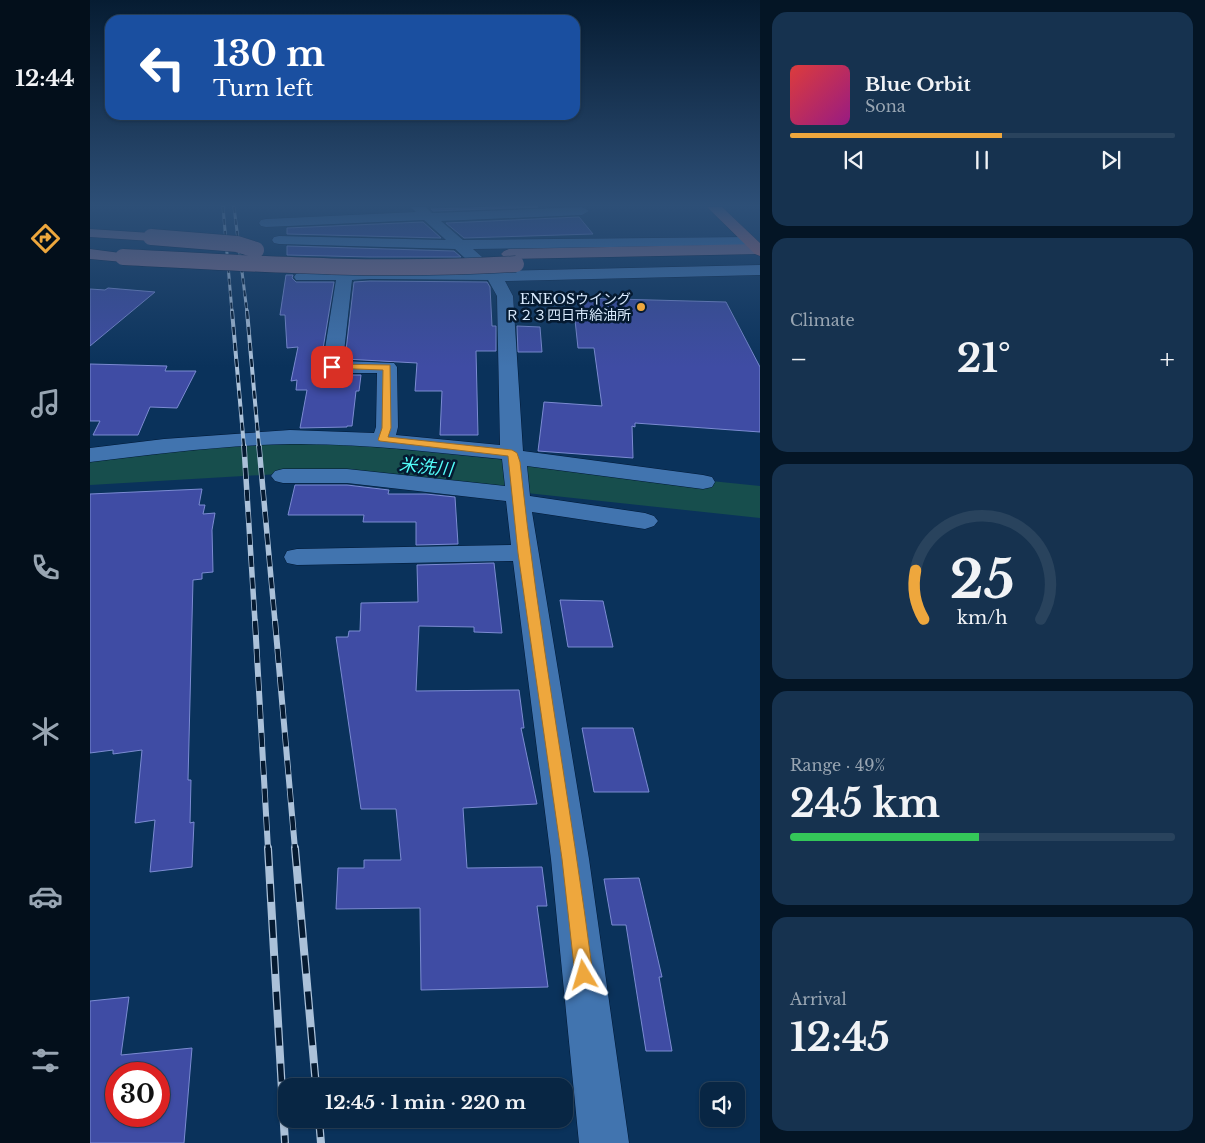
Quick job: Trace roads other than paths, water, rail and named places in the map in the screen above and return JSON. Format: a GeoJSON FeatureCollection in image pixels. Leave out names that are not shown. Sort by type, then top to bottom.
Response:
{"type":"FeatureCollection","features":[{"type":"Feature","properties":{"kind":"main road"},"geometry":{"type":"LineString","coordinates":[[237,260],[272,265],[454,269],[505,260]]}},
{"type":"Feature","properties":{"kind":"street"},"geometry":{"type":"LineString","coordinates":[[370,274],[372,260]]}},
{"type":"Feature","properties":{"kind":"street"},"geometry":{"type":"LineString","coordinates":[[477,260],[494,276],[505,296],[515,474],[524,553],[570,859],[604,1143]]}},
{"type":"Feature","properties":{"kind":"street"},"geometry":{"type":"LineString","coordinates":[[302,277],[370,274],[494,276],[760,270]]}},
{"type":"Feature","properties":{"kind":"street"},"geometry":{"type":"LineString","coordinates":[[345,275],[332,367],[387,367],[387,428],[383,440]]}},
{"type":"Feature","properties":{"kind":"street"},"geometry":{"type":"LineString","coordinates":[[90,455],[164,446],[282,437],[383,440],[515,474],[645,521]]}},
{"type":"Feature","properties":{"kind":"street"},"geometry":{"type":"LineString","coordinates":[[283,476],[515,474],[703,482]]}},
{"type":"Feature","properties":{"kind":"street"},"geometry":{"type":"LineString","coordinates":[[297,557],[524,553]]}},
{"type":"Feature","properties":{"kind":"waterway","name":"米洗川"},"geometry":{"type":"LineString","coordinates":[[90,470],[295,458],[348,459],[760,502]]}},
{"type":"Feature","properties":{"kind":"railway"},"geometry":{"type":"LineString","coordinates":[[228,260],[232,312]]}},
{"type":"Feature","properties":{"kind":"railway"},"geometry":{"type":"LineString","coordinates":[[241,260],[247,312]]}},
{"type":"Feature","properties":{"kind":"railway"},"geometry":{"type":"LineString","coordinates":[[232,311],[244,447]]}},
{"type":"Feature","properties":{"kind":"railway"},"geometry":{"type":"LineString","coordinates":[[247,311],[259,447]]}},
{"type":"Feature","properties":{"kind":"railway"},"geometry":{"type":"LineString","coordinates":[[244,446],[255,622]]}},
{"type":"Feature","properties":{"kind":"railway"},"geometry":{"type":"LineString","coordinates":[[259,446],[275,622]]}},
{"type":"Feature","properties":{"kind":"railway"},"geometry":{"type":"LineString","coordinates":[[255,621],[268,849]]}},
{"type":"Feature","properties":{"kind":"railway"},"geometry":{"type":"LineString","coordinates":[[275,621],[295,849]]}},
{"type":"Feature","properties":{"kind":"railway"},"geometry":{"type":"LineString","coordinates":[[268,848],[285,1143]]}},
{"type":"Feature","properties":{"kind":"railway"},"geometry":{"type":"LineString","coordinates":[[295,848],[315,1078]]}},
{"type":"Feature","properties":{"kind":"railway"},"geometry":{"type":"LineString","coordinates":[[320,1128],[321,1143]]}},
{"type":"Feature","properties":{"kind":"place","name":"ENEOSウイング Ｒ２３四日市給油所"},"geometry":{"type":"Point","coordinates":[641,307]}}]}
